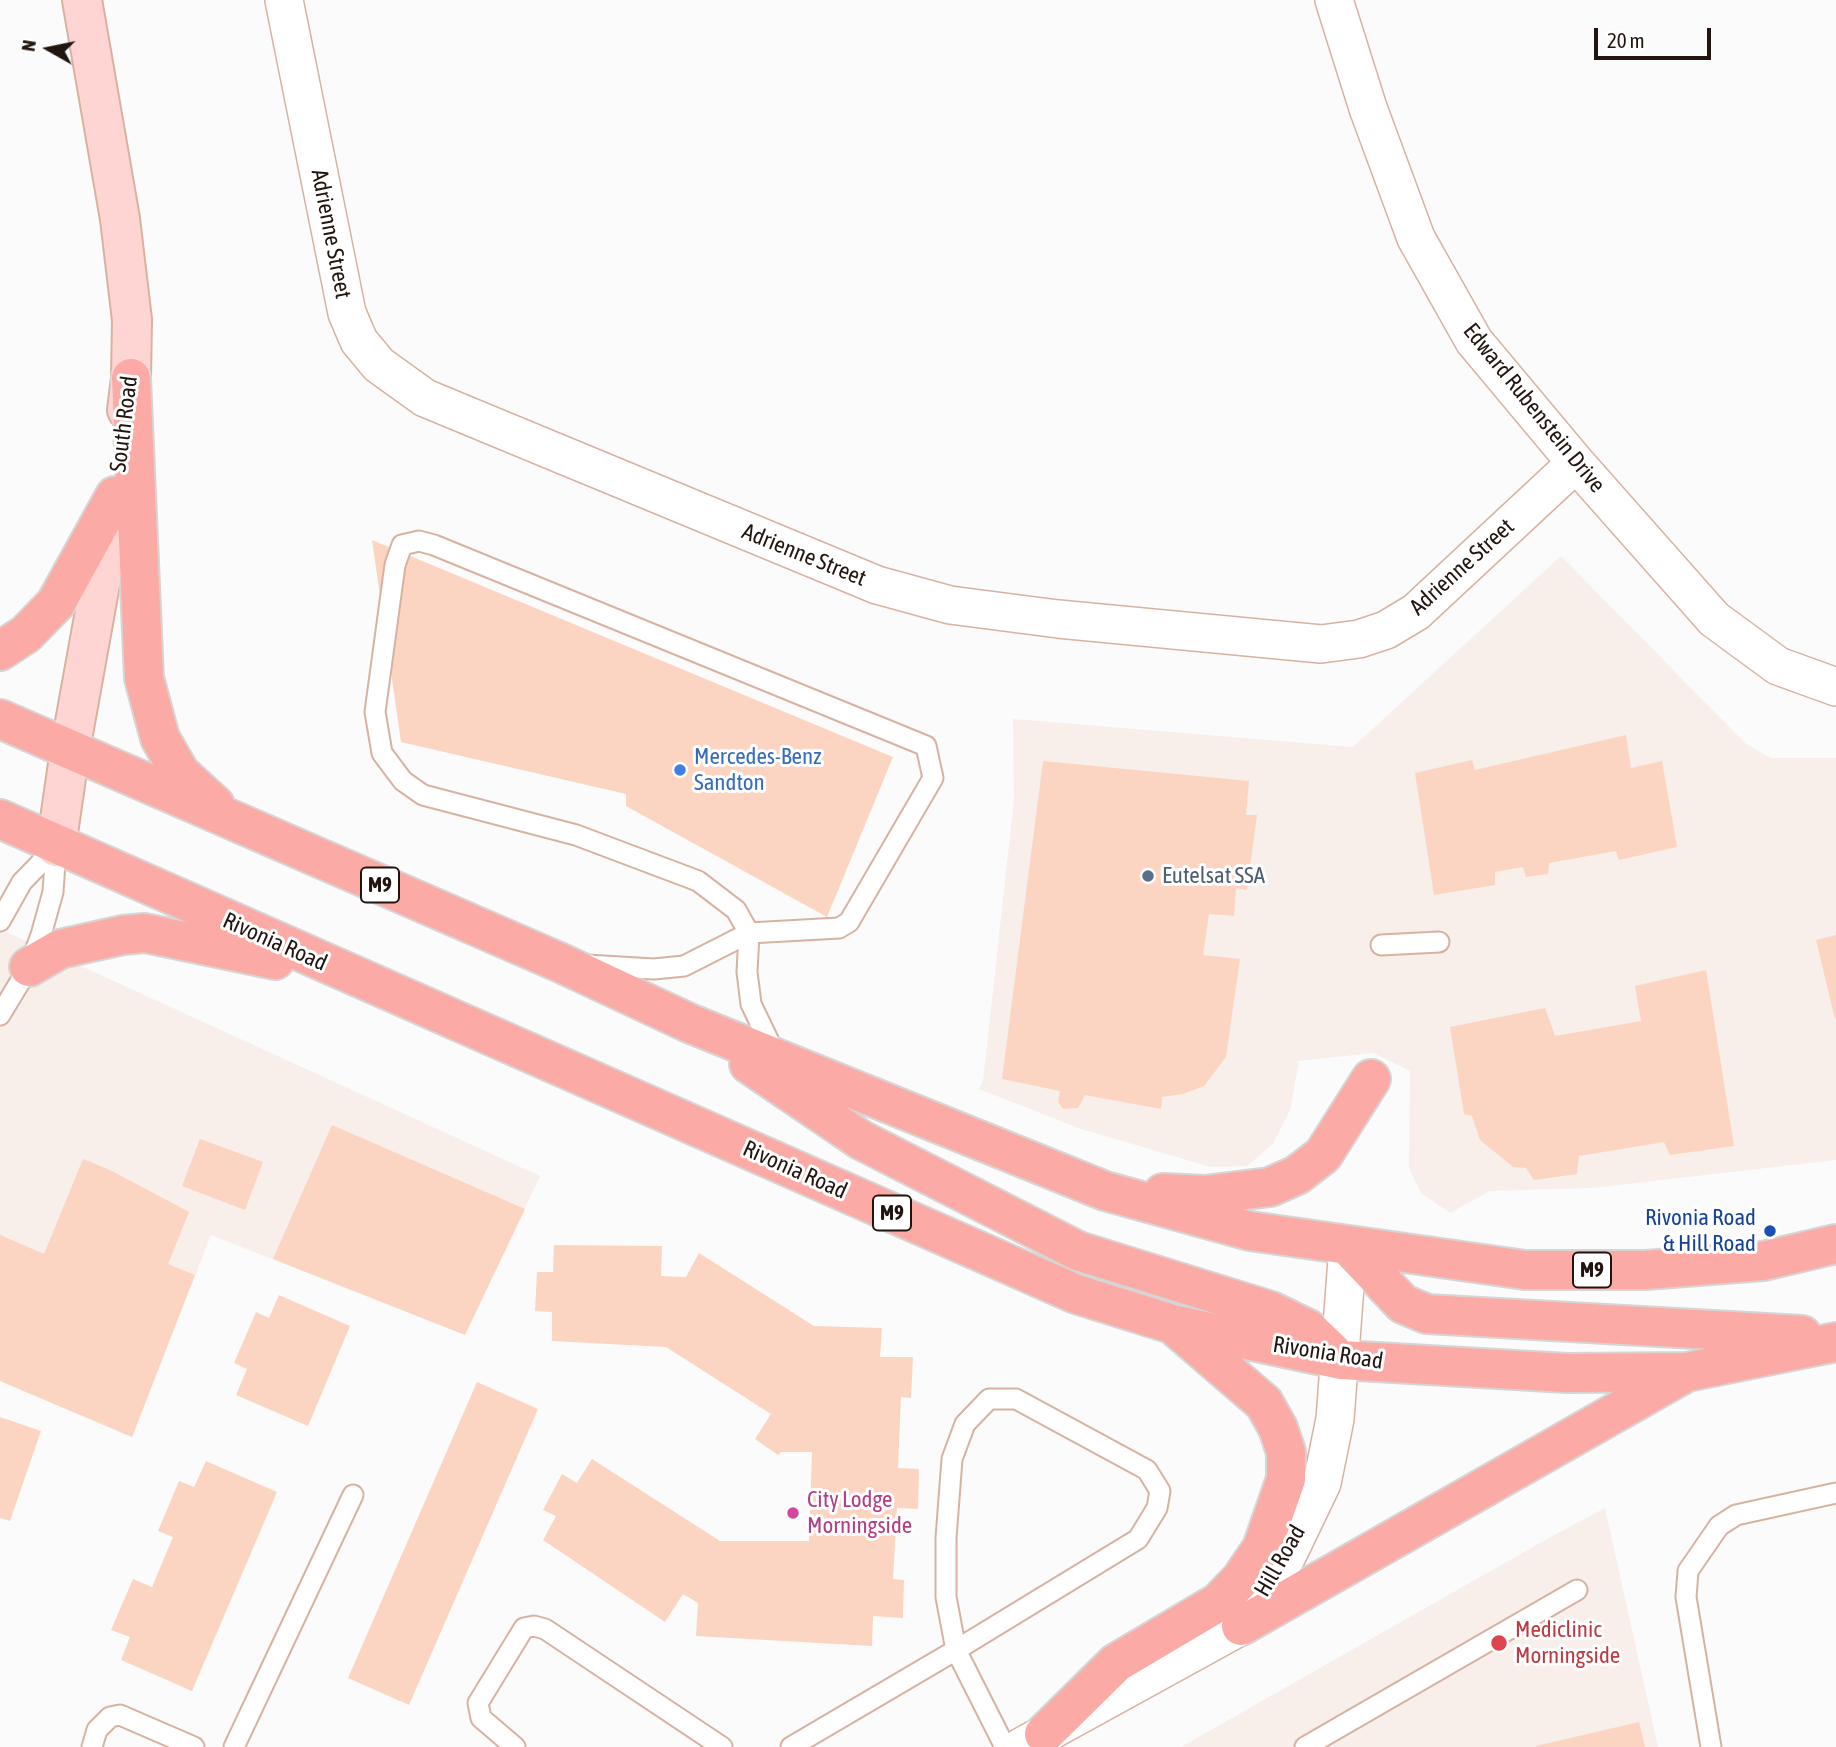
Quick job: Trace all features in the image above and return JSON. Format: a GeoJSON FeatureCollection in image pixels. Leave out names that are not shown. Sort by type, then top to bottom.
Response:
{"type":"FeatureCollection","features":[{"type":"Feature","properties":{"kind":"main road"},"geometry":{"type":"LineString","coordinates":[[131,378],[144,678],[160,738],[180,773],[232,821]]}},
{"type":"Feature","properties":{"kind":"main road"},"geometry":{"type":"LineString","coordinates":[[0,651],[26,634],[56,603],[115,496]]}},
{"type":"Feature","properties":{"kind":"main road","name":"M9"},"geometry":{"type":"LineString","coordinates":[[0,719],[561,963],[689,1023],[1105,1191],[1250,1231],[1539,1270],[1646,1269],[1763,1261],[1836,1244]]}},
{"type":"Feature","properties":{"kind":"main road","name":"Rivonia Road"},"geometry":{"type":"LineString","coordinates":[[0,819],[57,847],[1076,1294],[1172,1324],[1341,1360],[1567,1373],[1687,1371],[1836,1342]]}},
{"type":"Feature","properties":{"kind":"main road"},"geometry":{"type":"LineString","coordinates":[[29,967],[60,949],[123,935],[145,933],[349,975]]}},
{"type":"Feature","properties":{"kind":"main road"},"geometry":{"type":"LineString","coordinates":[[689,1023],[873,1146],[1078,1251],[1271,1311],[1308,1329],[1341,1360]]}},
{"type":"Feature","properties":{"kind":"main road"},"geometry":{"type":"LineString","coordinates":[[1105,1191],[1205,1195],[1270,1187],[1297,1175],[1323,1155],[1371,1079]]}},
{"type":"Feature","properties":{"kind":"main road"},"geometry":{"type":"LineString","coordinates":[[1348,1246],[1403,1304],[1427,1314],[1836,1337]]}},
{"type":"Feature","properties":{"kind":"main road"},"geometry":{"type":"LineString","coordinates":[[1032,1741],[1116,1663],[1219,1602],[1262,1548],[1286,1479],[1286,1452],[1278,1428],[1264,1403],[1172,1324]]}},
{"type":"Feature","properties":{"kind":"main road"},"geometry":{"type":"LineString","coordinates":[[1241,1626],[1687,1371]]}},
{"type":"Feature","properties":{"kind":"street","name":"South Road"},"geometry":{"type":"LineString","coordinates":[[57,847],[70,750],[115,496],[131,378],[132,320],[120,219],[82,0]]}},
{"type":"Feature","properties":{"kind":"street","name":"Adrienne Street"},"geometry":{"type":"LineString","coordinates":[[284,0],[347,313],[359,341],[379,365],[425,398],[877,584],[950,605],[1058,619],[1321,643],[1359,639],[1386,630],[1416,612],[1576,463]]}},
{"type":"Feature","properties":{"kind":"street","name":"Edward Rubenstein Drive"},"geometry":{"type":"LineString","coordinates":[[1334,0],[1368,108],[1411,225],[1441,287],[1474,341],[1576,463],[1714,619],[1778,666],[1836,687]]}},
{"type":"Feature","properties":{"kind":"street","name":"Hill Road"},"geometry":{"type":"LineString","coordinates":[[1032,1741],[1241,1626],[1287,1556],[1322,1483],[1335,1419],[1348,1246]]}},
{"type":"Feature","properties":{"kind":"lane"},"geometry":{"type":"LineString","coordinates":[[561,963],[654,969],[684,966],[749,933],[839,928],[849,922],[933,778],[926,746],[434,545],[419,541],[402,545],[395,565],[375,712],[382,752],[403,781],[423,795],[576,835],[698,881],[736,910],[749,933],[747,972],[751,1004],[776,1057]]}},
{"type":"Feature","properties":{"kind":"lane"},"geometry":{"type":"LineString","coordinates":[[0,921],[22,882],[57,847]]}},
{"type":"Feature","properties":{"kind":"lane"},"geometry":{"type":"LineString","coordinates":[[0,1015],[29,967],[53,892],[57,847]]}},
{"type":"Feature","properties":{"kind":"lane"},"geometry":{"type":"LineString","coordinates":[[1381,945],[1439,942]]}},
{"type":"Feature","properties":{"kind":"lane"},"geometry":{"type":"LineString","coordinates":[[791,1747],[956,1650],[1138,1539],[1157,1508],[1160,1492],[1147,1470],[1016,1399],[989,1399],[965,1424],[952,1459],[946,1538],[946,1597],[956,1650],[1005,1747]]}},
{"type":"Feature","properties":{"kind":"lane"},"geometry":{"type":"LineString","coordinates":[[1711,1747],[1686,1598],[1688,1571],[1719,1526],[1737,1515],[1836,1493]]}},
{"type":"Feature","properties":{"kind":"lane"},"geometry":{"type":"LineString","coordinates":[[234,1747],[353,1495]]}},
{"type":"Feature","properties":{"kind":"lane"},"geometry":{"type":"LineString","coordinates":[[1305,1747],[1577,1590]]}},
{"type":"Feature","properties":{"kind":"lane"},"geometry":{"type":"LineString","coordinates":[[515,1747],[481,1718],[478,1703],[524,1628],[534,1626],[545,1629],[722,1747]]}},
{"type":"Feature","properties":{"kind":"lane"},"geometry":{"type":"LineString","coordinates":[[92,1747],[97,1730],[110,1717],[120,1715],[194,1747]]}},
{"type":"Feature","properties":{"kind":"shaded area"},"geometry":{"type":"Polygon","coordinates":[[[1561,556],[1746,744],[1771,758],[1836,758],[1836,1160],[1592,1188],[1490,1191],[1450,1213],[1421,1193],[1409,1168],[1410,1071],[1373,1053],[1299,1061],[1290,1110],[1273,1144],[1247,1166],[1211,1167],[1081,1129],[979,1089],[983,1081],[1014,800],[1013,719],[1353,747],[1561,556]]]}},
{"type":"Feature","properties":{"kind":"shaded area"},"geometry":{"type":"Polygon","coordinates":[[[0,929],[540,1176],[465,1335],[211,1235],[132,1437],[0,1381],[0,929]]]}},
{"type":"Feature","properties":{"kind":"shaded area","name":"Mediclinic Morningside"},"geometry":{"type":"Polygon","coordinates":[[[1605,1508],[1658,1747],[1181,1747],[1547,1539],[1605,1508]]]}},
{"type":"Feature","properties":{"kind":"building"},"geometry":{"type":"Polygon","coordinates":[[[372,540],[893,757],[827,917],[626,806],[626,794],[401,742],[372,540]]]}},
{"type":"Feature","properties":{"kind":"building"},"geometry":{"type":"Polygon","coordinates":[[[1626,735],[1631,768],[1662,761],[1677,847],[1619,860],[1616,851],[1549,863],[1548,874],[1526,877],[1523,867],[1495,872],[1495,885],[1434,895],[1415,773],[1472,760],[1475,770],[1626,735]]]}},
{"type":"Feature","properties":{"kind":"building"},"geometry":{"type":"Polygon","coordinates":[[[1043,761],[1249,781],[1246,815],[1257,815],[1247,890],[1236,888],[1234,916],[1209,914],[1203,955],[1240,959],[1226,1057],[1204,1086],[1183,1094],[1162,1097],[1161,1109],[1085,1095],[1078,1108],[1063,1109],[1058,1102],[1060,1091],[1002,1079],[1043,761]]]}},
{"type":"Feature","properties":{"kind":"building"},"geometry":{"type":"Polygon","coordinates":[[[1836,935],[1836,1019],[1835,1019],[1816,940],[1836,935]]]}},
{"type":"Feature","properties":{"kind":"building"},"geometry":{"type":"Polygon","coordinates":[[[1706,970],[1734,1146],[1670,1155],[1664,1142],[1579,1156],[1577,1174],[1534,1180],[1526,1168],[1513,1167],[1480,1140],[1472,1116],[1464,1114],[1450,1027],[1545,1008],[1555,1036],[1641,1021],[1635,986],[1706,970]]]}},
{"type":"Feature","properties":{"kind":"building"},"geometry":{"type":"Polygon","coordinates":[[[332,1125],[525,1209],[465,1335],[273,1259],[332,1125]]]}},
{"type":"Feature","properties":{"kind":"building"},"geometry":{"type":"Polygon","coordinates":[[[200,1139],[263,1162],[245,1210],[182,1186],[200,1139]]]}},
{"type":"Feature","properties":{"kind":"building"},"geometry":{"type":"Polygon","coordinates":[[[83,1159],[110,1170],[189,1212],[168,1264],[195,1275],[132,1437],[0,1381],[0,1235],[44,1254],[83,1159]]]}},
{"type":"Feature","properties":{"kind":"building"},"geometry":{"type":"Polygon","coordinates":[[[554,1245],[662,1246],[661,1276],[686,1277],[699,1253],[814,1326],[882,1328],[880,1357],[913,1357],[911,1398],[901,1397],[898,1468],[919,1469],[918,1509],[897,1508],[893,1579],[904,1580],[903,1618],[873,1616],[872,1646],[696,1636],[698,1603],[683,1594],[665,1622],[543,1540],[556,1516],[543,1510],[562,1474],[577,1483],[592,1459],[720,1541],[809,1541],[812,1452],[781,1452],[778,1455],[755,1439],[771,1414],[666,1347],[552,1341],[552,1312],[535,1311],[537,1272],[553,1272],[554,1245]]]}},
{"type":"Feature","properties":{"kind":"building"},"geometry":{"type":"Polygon","coordinates":[[[279,1295],[350,1326],[308,1426],[236,1395],[247,1369],[234,1363],[256,1312],[269,1318],[279,1295]]]}},
{"type":"Feature","properties":{"kind":"building"},"geometry":{"type":"Polygon","coordinates":[[[477,1382],[538,1409],[409,1705],[348,1678],[477,1382]]]}},
{"type":"Feature","properties":{"kind":"building"},"geometry":{"type":"Polygon","coordinates":[[[0,1417],[41,1431],[10,1521],[0,1518],[0,1417]]]}},
{"type":"Feature","properties":{"kind":"building"},"geometry":{"type":"Polygon","coordinates":[[[206,1461],[277,1492],[192,1691],[121,1660],[130,1637],[111,1630],[133,1579],[152,1587],[173,1537],[158,1531],[179,1481],[194,1487],[206,1461]]]}},
{"type":"Feature","properties":{"kind":"building"},"geometry":{"type":"Polygon","coordinates":[[[1639,1722],[1645,1747],[1536,1747],[1536,1746],[1639,1722]]]}},
{"type":"Feature","properties":{"kind":"place","name":"Mercedes-Benz Sandton"},"geometry":{"type":"Point","coordinates":[680,770]}},
{"type":"Feature","properties":{"kind":"place","name":"Eutelsat SSA"},"geometry":{"type":"Point","coordinates":[1148,876]}},
{"type":"Feature","properties":{"kind":"place","name":"Rivonia Road & Hill Road"},"geometry":{"type":"Point","coordinates":[1770,1231]}},
{"type":"Feature","properties":{"kind":"place","name":"City Lodge Morningside"},"geometry":{"type":"Point","coordinates":[793,1513]}},
{"type":"Feature","properties":{"kind":"place","name":"Mediclinic Morningside"},"geometry":{"type":"Point","coordinates":[1499,1643]}}]}
